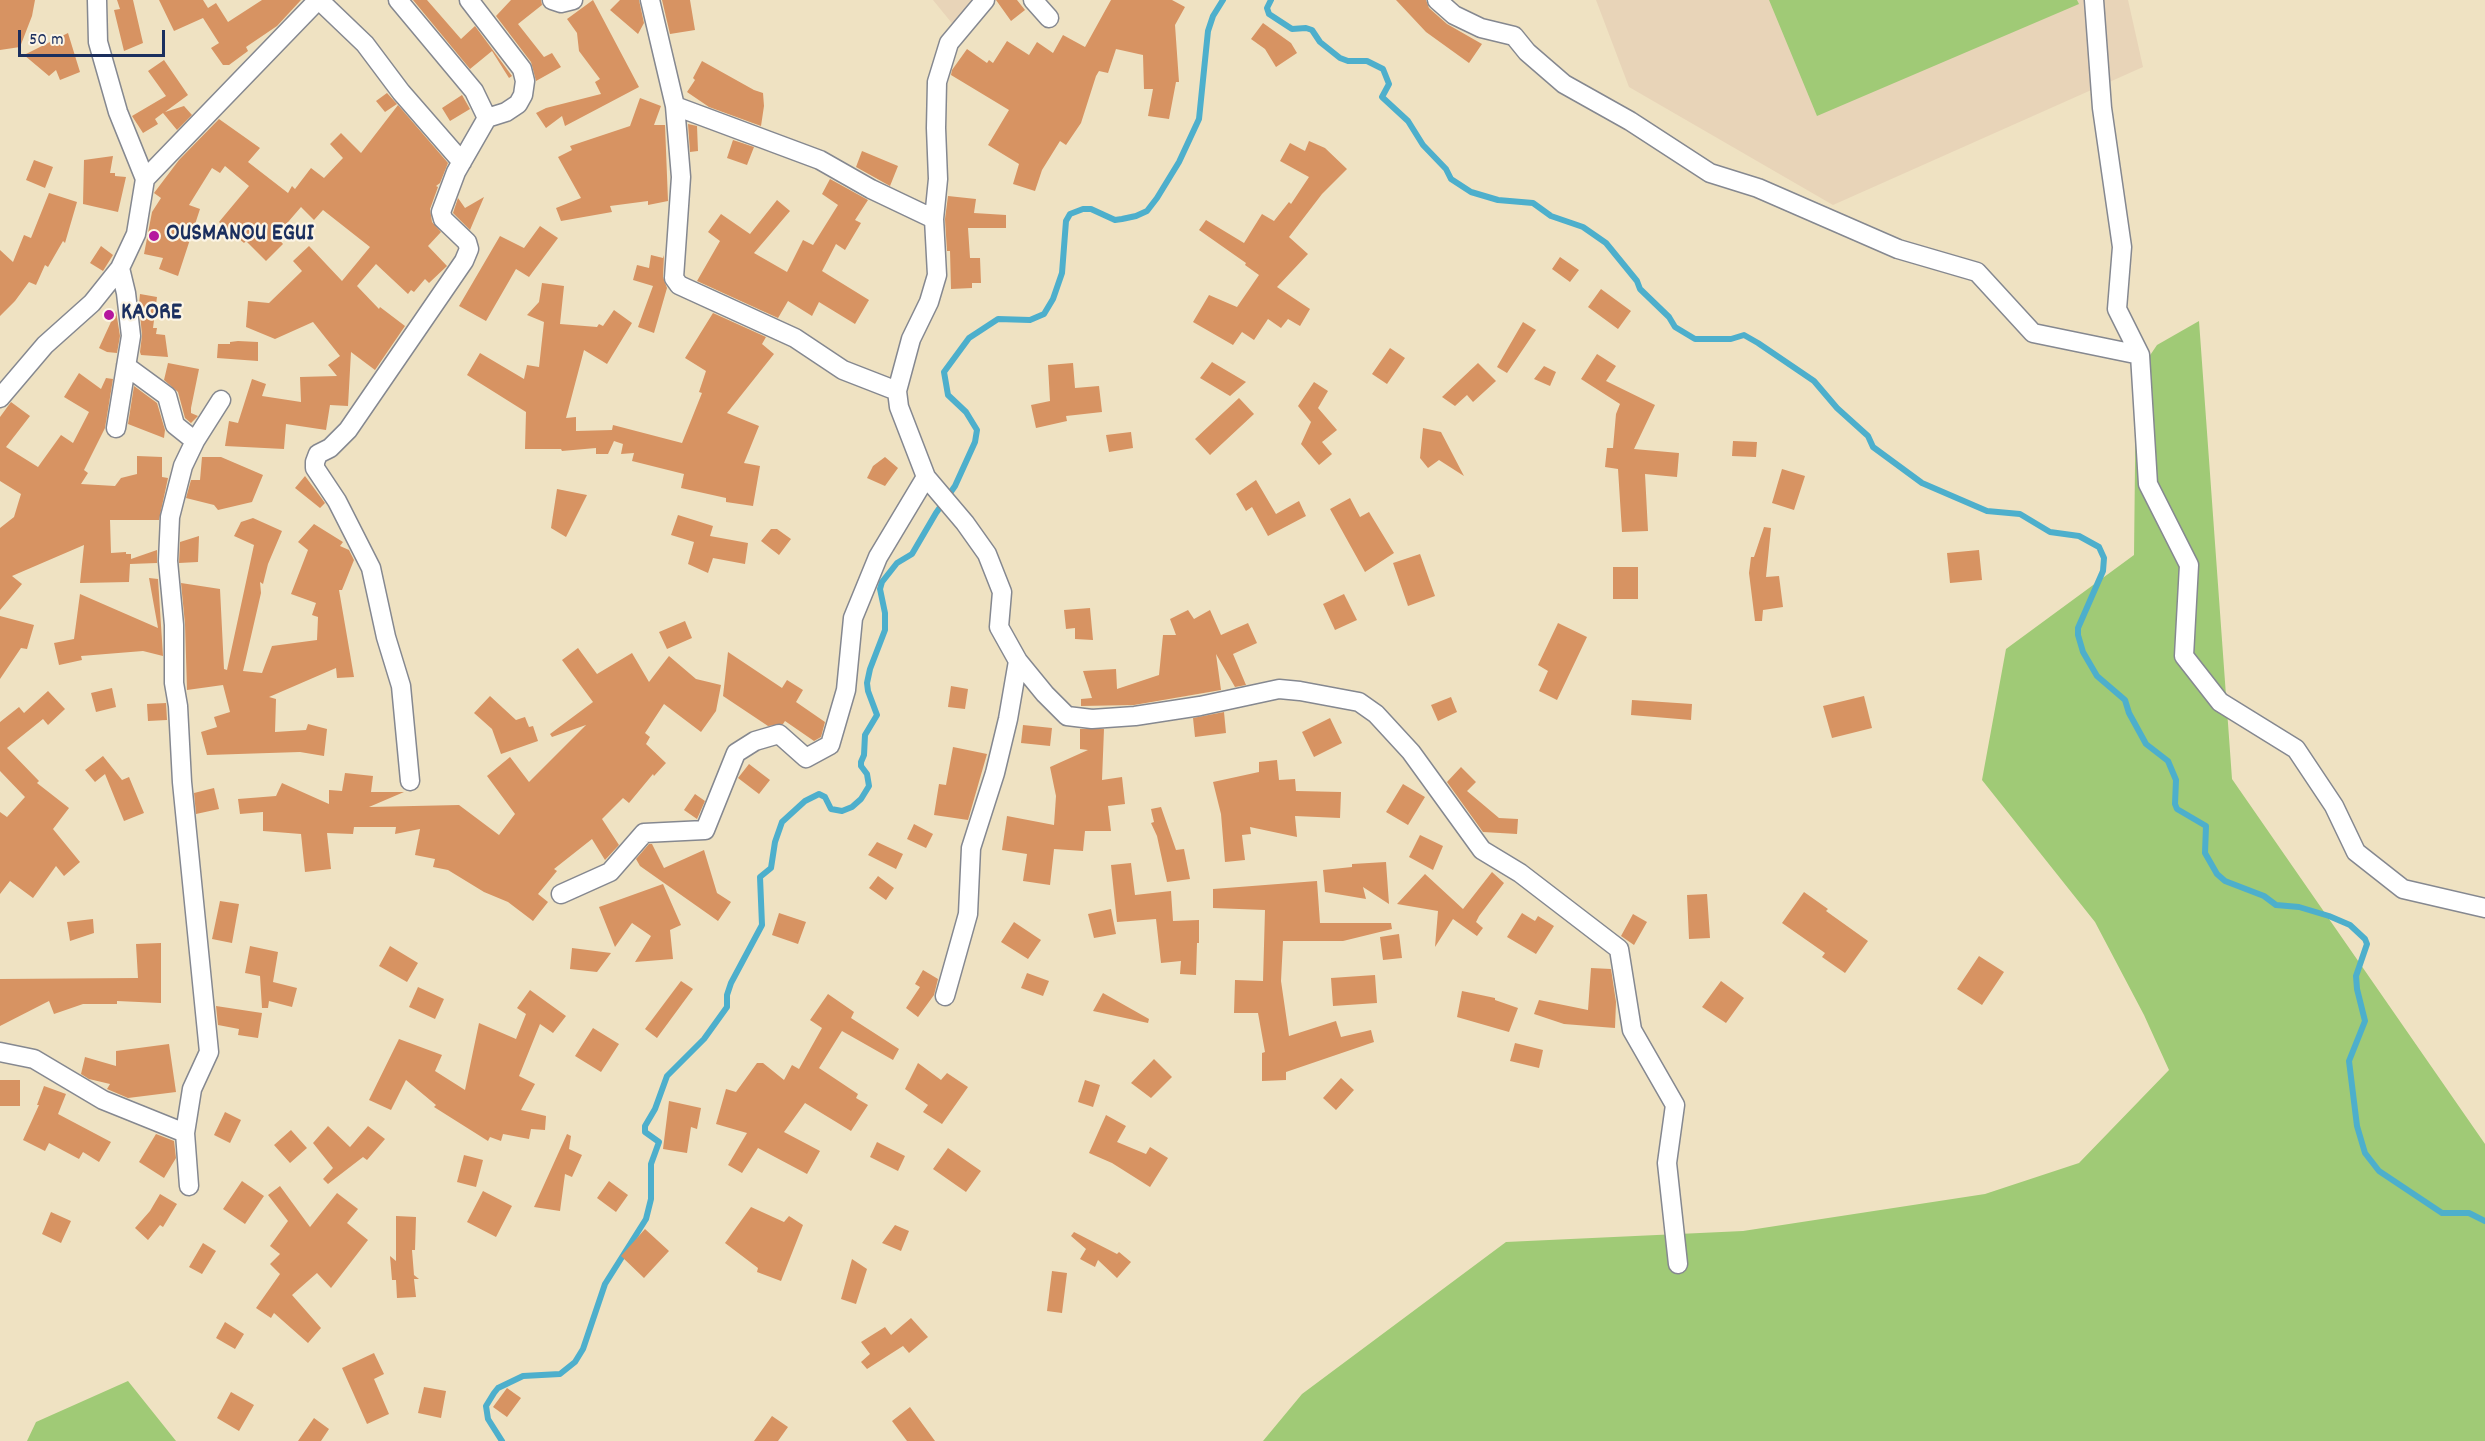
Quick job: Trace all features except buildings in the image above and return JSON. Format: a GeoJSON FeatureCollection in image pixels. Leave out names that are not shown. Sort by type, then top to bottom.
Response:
{"type":"FeatureCollection","features":[{"type":"Feature","properties":{"kind":"street"},"geometry":{"type":"LineString","coordinates":[[0,398],[45,345],[92,303],[120,268],[136,234],[145,179],[118,112],[98,42],[97,0]]}},
{"type":"Feature","properties":{"kind":"street"},"geometry":{"type":"LineString","coordinates":[[145,179],[319,0],[365,44],[401,92],[462,162]]}},
{"type":"Feature","properties":{"kind":"street"},"geometry":{"type":"LineString","coordinates":[[398,0],[474,91],[487,118]]}},
{"type":"Feature","properties":{"kind":"street"},"geometry":{"type":"LineString","coordinates":[[410,781],[401,686],[386,637],[371,568],[337,501],[315,468],[315,462],[318,454],[330,448],[348,430],[464,261],[469,249],[467,242],[443,219],[441,212],[462,162],[487,118],[506,112],[518,104],[523,95],[525,81],[522,69],[469,0]]}},
{"type":"Feature","properties":{"kind":"street"},"geometry":{"type":"LineString","coordinates":[[552,0],[561,3],[573,0]]}},
{"type":"Feature","properties":{"kind":"street"},"geometry":{"type":"LineString","coordinates":[[650,0],[675,106],[681,177],[674,278],[679,285],[795,338],[843,370],[897,391]]}},
{"type":"Feature","properties":{"kind":"street"},"geometry":{"type":"LineString","coordinates":[[985,0],[949,43],[938,82],[936,128],[938,179],[934,219],[937,275],[929,302],[911,339],[897,391],[899,407],[930,482],[965,523],[987,554],[1002,592],[999,627],[1018,661],[1067,716],[1092,719],[1135,716],[1200,706],[1279,689],[1359,702],[1376,714],[1411,752],[1482,850],[1520,873],[1619,949],[1632,1030],[1675,1105],[1667,1163],[1678,1264]]}},
{"type":"Feature","properties":{"kind":"street"},"geometry":{"type":"LineString","coordinates":[[1033,0],[1049,18]]}},
{"type":"Feature","properties":{"kind":"street"},"geometry":{"type":"LineString","coordinates":[[1437,0],[1454,15],[1481,28],[1514,36],[1527,52],[1564,84],[1630,121],[1710,173],[1758,188],[1898,249],[1977,272],[2033,333],[2140,355]]}},
{"type":"Feature","properties":{"kind":"street"},"geometry":{"type":"LineString","coordinates":[[2094,0],[2102,108],[2122,247],[2117,309],[2140,355],[2148,484],[2189,565],[2184,656],[2220,702],[2296,749],[2334,806],[2356,852],[2403,889],[2485,908]]}},
{"type":"Feature","properties":{"kind":"street"},"geometry":{"type":"LineString","coordinates":[[675,106],[820,160],[871,189],[934,219]]}},
{"type":"Feature","properties":{"kind":"street"},"geometry":{"type":"LineString","coordinates":[[116,428],[131,336],[126,293],[120,268]]}},
{"type":"Feature","properties":{"kind":"street"},"geometry":{"type":"LineString","coordinates":[[126,366],[167,396],[175,425],[195,441]]}},
{"type":"Feature","properties":{"kind":"street"},"geometry":{"type":"LineString","coordinates":[[189,1186],[185,1133],[195,1079],[209,1052],[174,682],[174,625],[168,561],[170,517],[183,466],[195,441],[221,400]]}},
{"type":"Feature","properties":{"kind":"street"},"geometry":{"type":"LineString","coordinates":[[561,894],[610,872],[644,833],[705,831],[736,753],[755,741],[779,734],[806,759],[830,745],[846,690],[852,618],[879,557],[930,482]]}},
{"type":"Feature","properties":{"kind":"street"},"geometry":{"type":"LineString","coordinates":[[945,996],[968,914],[971,848],[995,773],[1008,719],[1018,661]]}},
{"type":"Feature","properties":{"kind":"street"},"geometry":{"type":"LineString","coordinates":[[0,1052],[34,1059],[103,1100],[185,1133]]}},
{"type":"Feature","properties":{"kind":"shaded area"},"geometry":{"type":"Polygon","coordinates":[[[933,0],[981,0],[955,27],[933,0]]]}},
{"type":"Feature","properties":{"kind":"shaded area"},"geometry":{"type":"Polygon","coordinates":[[[1596,0],[2128,0],[2143,67],[1833,205],[1629,87],[1596,0]]]}},
{"type":"Feature","properties":{"kind":"green space"},"geometry":{"type":"Polygon","coordinates":[[[1769,0],[2077,0],[2079,4],[1817,116],[1769,0]]]}},
{"type":"Feature","properties":{"kind":"green space"},"geometry":{"type":"Polygon","coordinates":[[[2199,321],[2232,779],[2485,1144],[2485,1441],[1263,1441],[1302,1394],[1506,1242],[1743,1231],[1985,1194],[2079,1163],[2169,1070],[2144,1015],[2095,922],[1982,780],[2006,649],[2134,555],[2136,376],[2157,345],[2199,321]]]}},
{"type":"Feature","properties":{"kind":"green space"},"geometry":{"type":"Polygon","coordinates":[[[128,1381],[176,1441],[27,1441],[36,1422],[128,1381]]]}},
{"type":"Feature","properties":{"kind":"waterway"},"geometry":{"type":"LineString","coordinates":[[502,1441],[488,1419],[486,1406],[494,1393],[498,1388],[523,1376],[560,1374],[575,1362],[583,1349],[605,1284],[646,1219],[651,1199],[651,1164],[659,1142],[645,1132],[645,1126],[655,1109],[667,1076],[704,1039],[727,1007],[727,995],[731,983],[762,925],[760,877],[771,868],[775,842],[782,822],[805,801],[819,794],[825,797],[831,809],[842,811],[852,807],[861,799],[869,786],[867,774],[861,762],[864,755],[865,735],[877,715],[867,683],[885,630],[885,613],[880,589],[882,582],[897,563],[912,554],[955,486],[975,442],[977,430],[966,412],[948,395],[944,372],[969,338],[998,319],[1030,320],[1044,314],[1053,299],[1062,273],[1066,221],[1070,214],[1083,209],[1091,209],[1115,220],[1122,219],[1147,211],[1157,198],[1179,162],[1199,119],[1208,31],[1213,16],[1223,0]]}},
{"type":"Feature","properties":{"kind":"waterway"},"geometry":{"type":"LineString","coordinates":[[1271,0],[1267,8],[1269,14],[1292,29],[1312,30],[1320,42],[1340,58],[1348,61],[1367,61],[1383,69],[1389,84],[1382,97],[1408,121],[1423,145],[1446,169],[1451,179],[1471,192],[1498,200],[1533,203],[1551,216],[1583,227],[1606,243],[1637,281],[1640,289],[1669,317],[1675,327],[1695,339],[1731,339],[1744,335],[1758,343],[1814,381],[1837,408],[1868,436],[1873,447],[1922,483],[1987,511],[2020,514],[2050,532],[2079,536],[2099,547],[2104,558],[2103,571],[2078,628],[2083,652],[2097,676],[2125,700],[2129,713],[2146,744],[2168,761],[2176,780],[2175,804],[2177,809],[2206,826],[2205,853],[2217,874],[2225,881],[2264,896],[2276,905],[2299,907],[2350,925],[2365,939],[2367,944],[2356,976],[2365,1021],[2349,1061],[2357,1126],[2365,1153],[2379,1171],[2442,1213],[2469,1213],[2485,1221]]}},
{"type":"Feature","properties":{"kind":"place","name":"OUSMANOU EGUI"},"geometry":{"type":"Point","coordinates":[154,236]}},
{"type":"Feature","properties":{"kind":"place","name":"KAORE"},"geometry":{"type":"Point","coordinates":[109,315]}}]}
